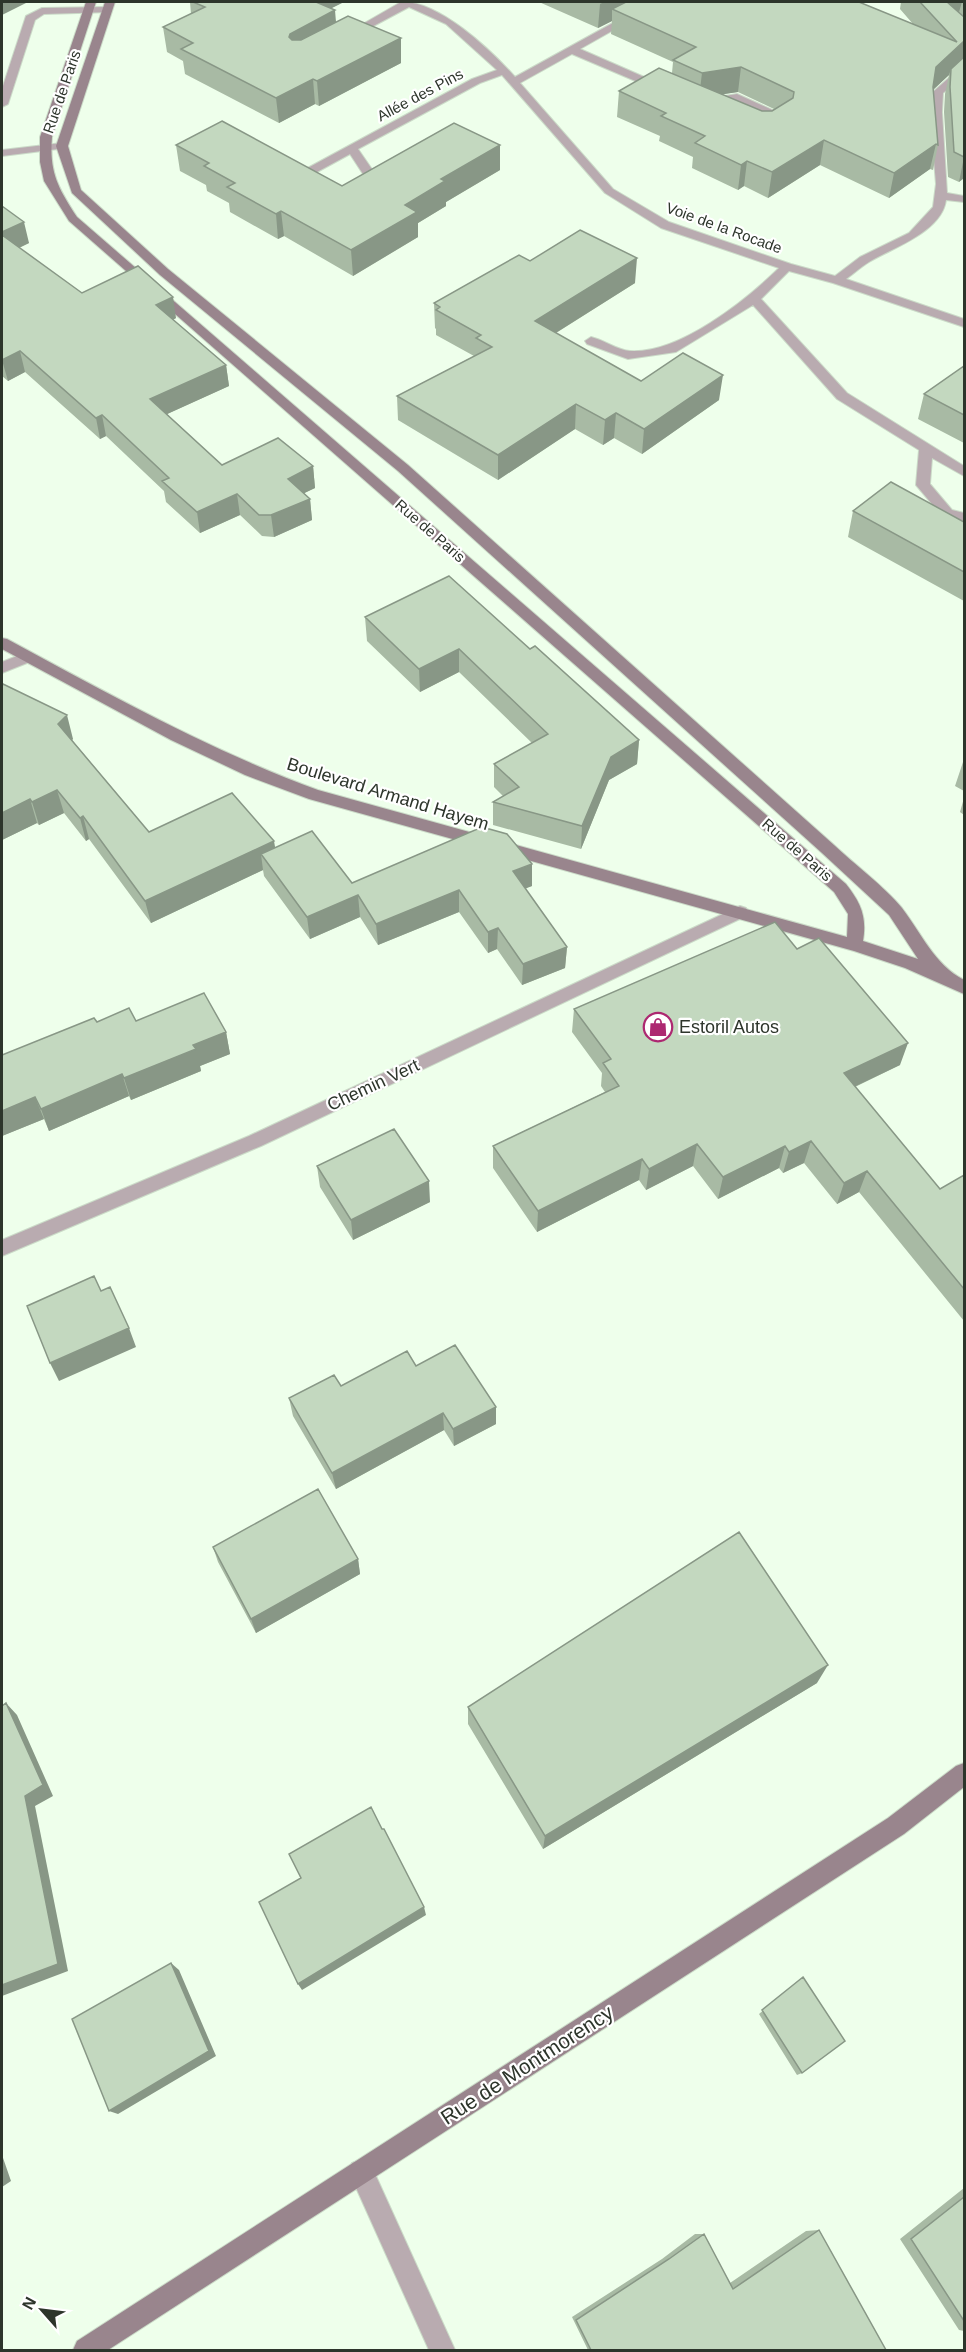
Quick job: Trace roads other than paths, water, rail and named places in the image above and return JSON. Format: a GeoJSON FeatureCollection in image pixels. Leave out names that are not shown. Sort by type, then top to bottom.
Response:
{"type":"FeatureCollection","features":[{"type":"Feature","properties":{"kind":"main road","name":"Rue de Paris"},"geometry":{"type":"LineString","coordinates":[[91,6],[46,137],[45,148],[47,179],[73,219],[840,888],[852,902],[859,920],[854,945],[949,979]]}},
{"type":"Feature","properties":{"kind":"main road","name":"Rue de Paris"},"geometry":{"type":"LineString","coordinates":[[109,6],[62,146],[76,191],[164,272],[403,468],[828,849],[895,911],[927,960],[949,979],[964,988]]}},
{"type":"Feature","properties":{"kind":"main road","name":"Boulevard Armand Hayem"},"geometry":{"type":"LineString","coordinates":[[2,643],[176,736],[250,771],[314,795],[854,945]]}},
{"type":"Feature","properties":{"kind":"main road","name":"Rue de Montmorency"},"geometry":{"type":"LineString","coordinates":[[86,2350],[896,1826],[964,1774]]}},
{"type":"Feature","properties":{"kind":"street"},"geometry":{"type":"LineString","coordinates":[[338,40],[407,2]]}},
{"type":"Feature","properties":{"kind":"street","name":"Voie de la Rocade"},"geometry":{"type":"LineString","coordinates":[[407,2],[450,22],[504,71],[609,191],[665,225],[787,267],[837,280],[964,323]]}},
{"type":"Feature","properties":{"kind":"street"},"geometry":{"type":"LineString","coordinates":[[513,82],[632,11],[658,2]]}},
{"type":"Feature","properties":{"kind":"street"},"geometry":{"type":"LineString","coordinates":[[2,104],[30,18],[42,11],[109,6]]}},
{"type":"Feature","properties":{"kind":"street"},"geometry":{"type":"LineString","coordinates":[[571,49],[676,95]]}},
{"type":"Feature","properties":{"kind":"street"},"geometry":{"type":"LineString","coordinates":[[837,280],[864,260],[913,236],[939,208],[942,184],[936,112],[938,92],[964,70]]}},
{"type":"Feature","properties":{"kind":"street","name":"Allée des Pins"},"geometry":{"type":"LineString","coordinates":[[314,187],[297,178],[476,81],[504,71]]}},
{"type":"Feature","properties":{"kind":"street"},"geometry":{"type":"LineString","coordinates":[[719,113],[698,104],[737,97],[784,118],[770,128]]}},
{"type":"Feature","properties":{"kind":"street"},"geometry":{"type":"LineString","coordinates":[[2,152],[62,146]]}},
{"type":"Feature","properties":{"kind":"street"},"geometry":{"type":"LineString","coordinates":[[348,196],[374,181],[352,148]]}},
{"type":"Feature","properties":{"kind":"street"},"geometry":{"type":"LineString","coordinates":[[940,196],[964,199]]}},
{"type":"Feature","properties":{"kind":"street"},"geometry":{"type":"LineString","coordinates":[[591,341],[628,355],[676,348],[754,299],[787,267]]}},
{"type":"Feature","properties":{"kind":"street"},"geometry":{"type":"LineString","coordinates":[[754,299],[842,396],[964,472]]}},
{"type":"Feature","properties":{"kind":"street"},"geometry":{"type":"LineString","coordinates":[[926,449],[923,485],[948,514],[964,517]]}},
{"type":"Feature","properties":{"kind":"street"},"geometry":{"type":"LineString","coordinates":[[2,668],[27,657]]}},
{"type":"Feature","properties":{"kind":"street","name":"Chemin Vert"},"geometry":{"type":"LineString","coordinates":[[2,1248],[255,1141],[740,912]]}},
{"type":"Feature","properties":{"kind":"street"},"geometry":{"type":"LineString","coordinates":[[361,2172],[442,2350]]}},
{"type":"Feature","properties":{"kind":"place","name":"Estoril Autos"},"geometry":{"type":"Point","coordinates":[658,1027]}}]}
